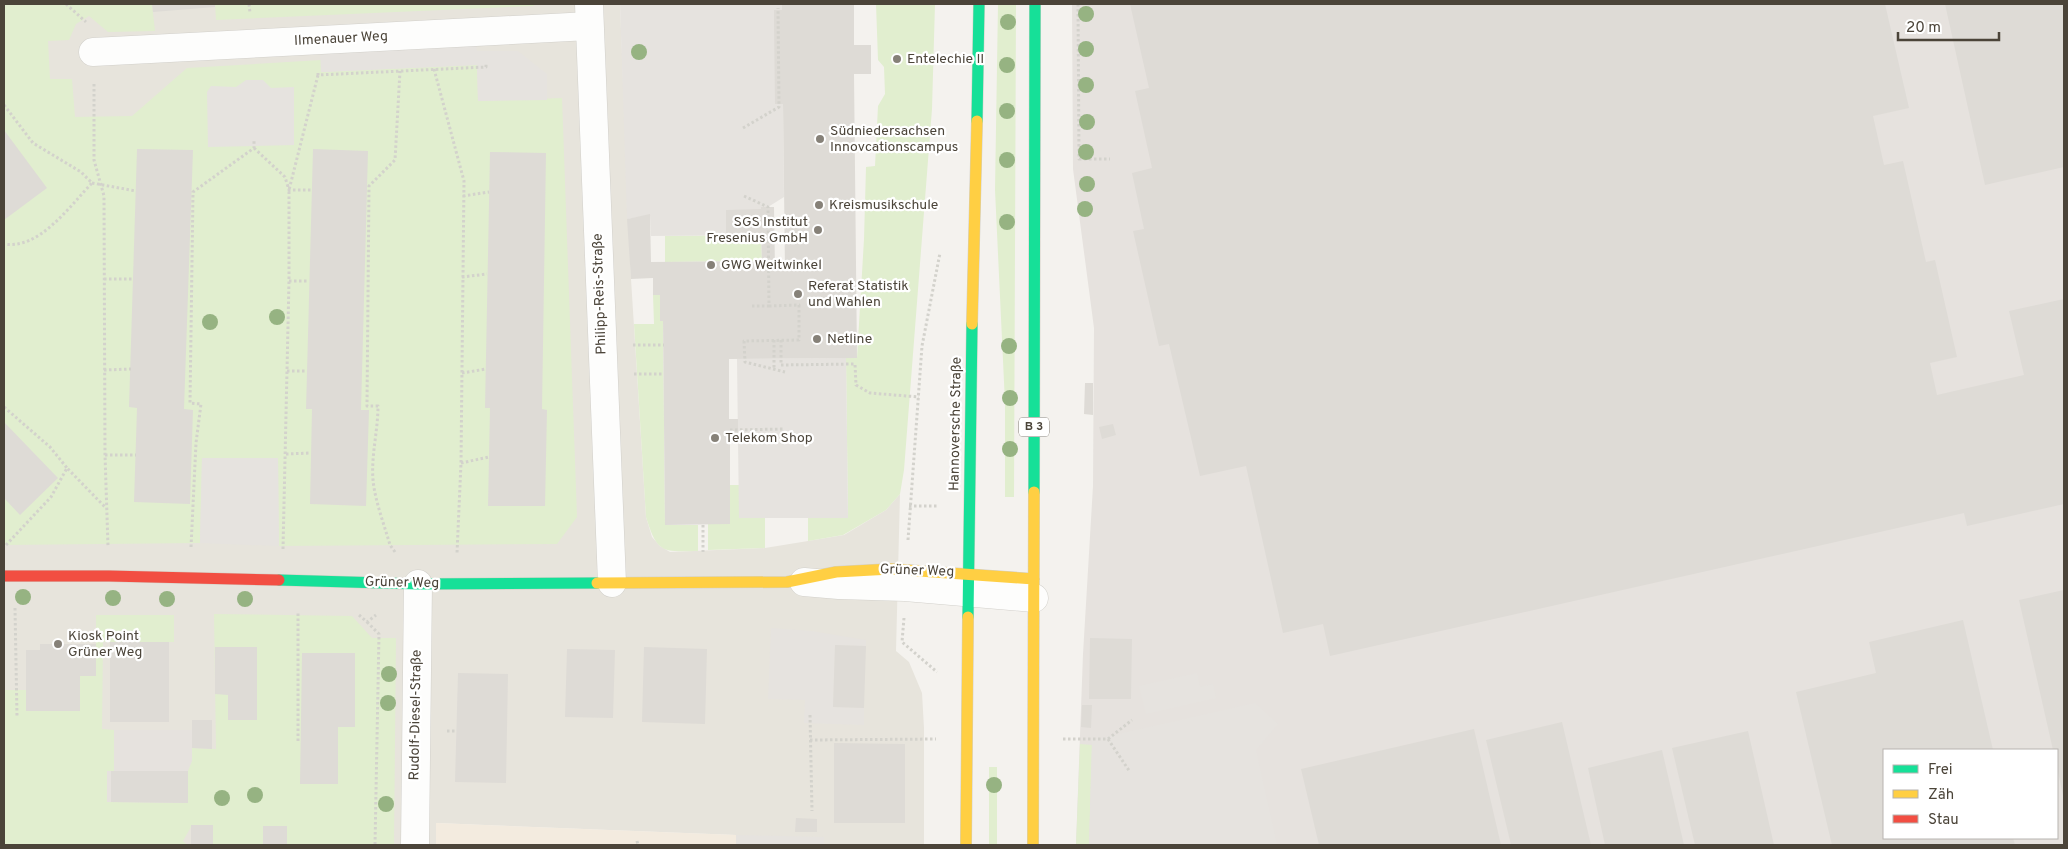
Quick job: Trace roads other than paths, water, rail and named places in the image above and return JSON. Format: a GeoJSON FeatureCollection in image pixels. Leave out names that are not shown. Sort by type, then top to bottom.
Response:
{"type":"FeatureCollection","features":[{"type":"Feature","properties":{"kind":"main road","name":"Hannoversche Straße"},"geometry":{"type":"LineString","coordinates":[[966,845],[968,583],[979,4]]}},
{"type":"Feature","properties":{"kind":"main road","name":"B 3"},"geometry":{"type":"LineString","coordinates":[[1032,845],[1035,4]]}},
{"type":"Feature","properties":{"kind":"main road","name":"Grüner Weg"},"geometry":{"type":"LineString","coordinates":[[4,576],[185,577],[418,584],[800,581]]}},
{"type":"Feature","properties":{"kind":"street","name":"Ilmenauer Weg"},"geometry":{"type":"LineString","coordinates":[[92,52],[589,15]]}},
{"type":"Feature","properties":{"kind":"street","name":"Philipp-Reis-Straße"},"geometry":{"type":"LineString","coordinates":[[589,15],[612,583]]}},
{"type":"Feature","properties":{"kind":"street","name":"Grüner Weg"},"geometry":{"type":"LineString","coordinates":[[800,581],[839,585],[905,587],[968,583],[1034,588]]}},
{"type":"Feature","properties":{"kind":"street","name":"Rudolf-Diesel-Straße"},"geometry":{"type":"LineString","coordinates":[[415,845],[418,584]]}},
{"type":"Feature","properties":{"kind":"place","name":"Entelechie II"},"geometry":{"type":"Point","coordinates":[897,59]}},
{"type":"Feature","properties":{"kind":"place","name":"Südniedersachsen Innovcationscampus"},"geometry":{"type":"Point","coordinates":[820,139]}},
{"type":"Feature","properties":{"kind":"place","name":"Kreismusikschule"},"geometry":{"type":"Point","coordinates":[819,205]}},
{"type":"Feature","properties":{"kind":"place","name":"SGS Institut Fresenius GmbH"},"geometry":{"type":"Point","coordinates":[818,230]}},
{"type":"Feature","properties":{"kind":"place","name":"GWG Weitwinkel"},"geometry":{"type":"Point","coordinates":[711,265]}},
{"type":"Feature","properties":{"kind":"place","name":"Referat Statistik und Wahlen"},"geometry":{"type":"Point","coordinates":[798,294]}},
{"type":"Feature","properties":{"kind":"place","name":"Netline"},"geometry":{"type":"Point","coordinates":[817,339]}},
{"type":"Feature","properties":{"kind":"place","name":"Telekom Shop"},"geometry":{"type":"Point","coordinates":[715,438]}},
{"type":"Feature","properties":{"kind":"place","name":"Kiosk Point Grüner Weg"},"geometry":{"type":"Point","coordinates":[58,644]}}]}
